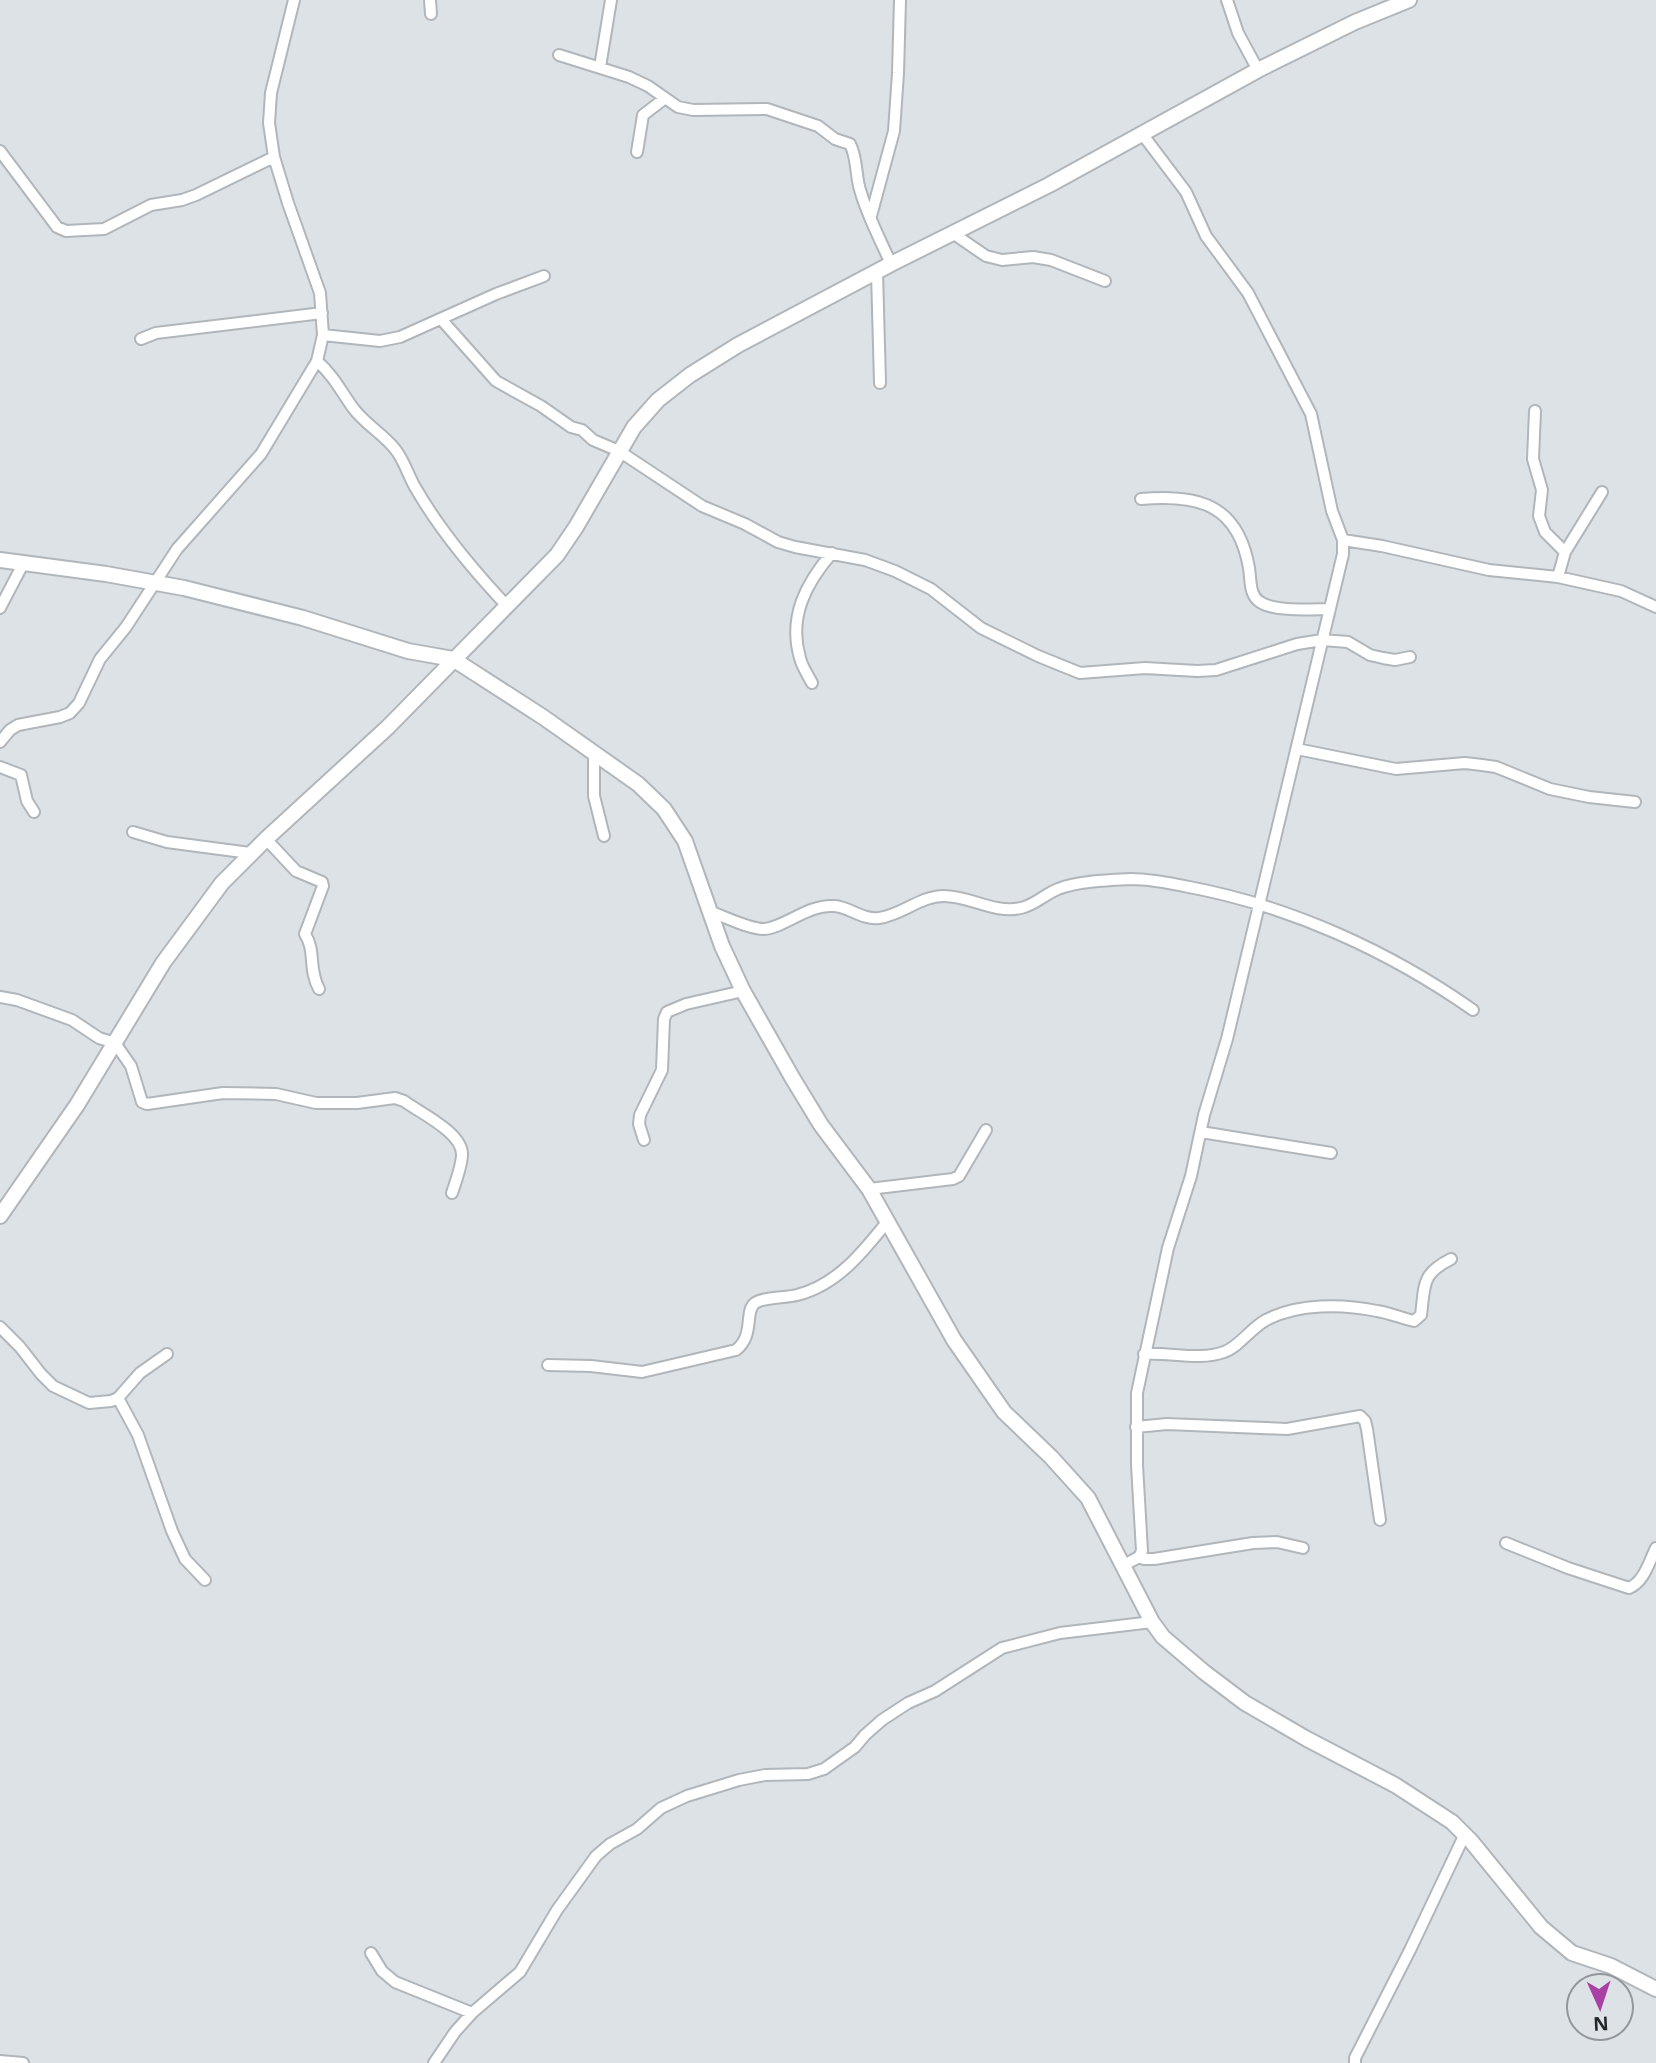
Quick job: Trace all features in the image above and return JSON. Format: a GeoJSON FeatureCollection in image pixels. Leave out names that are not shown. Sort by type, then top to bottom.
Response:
{"type":"FeatureCollection","features":[{"type":"Feature","properties":{"kind":"street"},"geometry":{"type":"LineString","coordinates":[[0,742],[18,725],[70,713],[79,703],[100,659],[126,628],[177,549],[261,454],[317,361],[323,335],[320,293],[288,204],[274,157],[269,123],[271,93],[294,0]]}},
{"type":"Feature","properties":{"kind":"street"},"geometry":{"type":"LineString","coordinates":[[430,0],[431,14]]}},
{"type":"Feature","properties":{"kind":"street"},"geometry":{"type":"LineString","coordinates":[[600,66],[611,0]]}},
{"type":"Feature","properties":{"kind":"street"},"geometry":{"type":"LineString","coordinates":[[871,216],[894,131],[900,0]]}},
{"type":"Feature","properties":{"kind":"street"},"geometry":{"type":"LineString","coordinates":[[1227,0],[1238,33],[1258,71]]}},
{"type":"Feature","properties":{"kind":"street"},"geometry":{"type":"LineString","coordinates":[[0,1216],[77,1105],[163,963],[222,883],[250,853],[388,727],[557,555],[634,427],[658,400],[738,345],[1143,135],[1258,71],[1355,22],[1407,0]]}},
{"type":"Feature","properties":{"kind":"street"},"geometry":{"type":"LineString","coordinates":[[559,55],[600,66],[648,86],[678,107],[693,110],[767,109],[818,126],[835,139],[850,145],[854,153],[861,195],[891,264]]}},
{"type":"Feature","properties":{"kind":"street"},"geometry":{"type":"LineString","coordinates":[[637,152],[643,116],[664,99]]}},
{"type":"Feature","properties":{"kind":"street"},"geometry":{"type":"LineString","coordinates":[[1139,1557],[1143,1540],[1136,1427],[1137,1393],[1144,1354],[1168,1248],[1192,1176],[1206,1107],[1227,1039],[1343,554],[1343,540],[1332,511],[1311,414],[1248,293],[1206,236],[1180,183],[1143,135]]}},
{"type":"Feature","properties":{"kind":"street"},"geometry":{"type":"LineString","coordinates":[[0,151],[57,227],[66,231],[104,229],[151,205],[189,198],[274,157]]}},
{"type":"Feature","properties":{"kind":"street"},"geometry":{"type":"LineString","coordinates":[[954,234],[986,256],[1002,260],[1033,257],[1051,260],[1105,282]]}},
{"type":"Feature","properties":{"kind":"street"},"geometry":{"type":"LineString","coordinates":[[877,272],[880,383]]}},
{"type":"Feature","properties":{"kind":"street"},"geometry":{"type":"LineString","coordinates":[[323,335],[380,341],[400,337],[544,276]]}},
{"type":"Feature","properties":{"kind":"street"},"geometry":{"type":"LineString","coordinates":[[141,339],[156,333],[322,313]]}},
{"type":"Feature","properties":{"kind":"street"},"geometry":{"type":"LineString","coordinates":[[441,319],[496,382],[541,406],[571,427],[582,430],[593,440],[619,451],[714,512],[795,547],[864,560],[905,575],[931,589],[981,628],[1080,673],[1144,668],[1216,670],[1297,643],[1322,640],[1348,642],[1370,655],[1383,658],[1395,660],[1410,657]]}},
{"type":"Feature","properties":{"kind":"street"},"geometry":{"type":"LineString","coordinates":[[317,361],[339,384],[361,416],[395,448],[414,486],[445,530],[484,582],[508,606]]}},
{"type":"Feature","properties":{"kind":"street"},"geometry":{"type":"LineString","coordinates":[[1535,411],[1533,459],[1542,490],[1539,516],[1545,532],[1565,552]]}},
{"type":"Feature","properties":{"kind":"street"},"geometry":{"type":"LineString","coordinates":[[1558,577],[1565,552],[1602,492]]}},
{"type":"Feature","properties":{"kind":"street"},"geometry":{"type":"LineString","coordinates":[[1141,499],[1185,497],[1228,518],[1244,546],[1251,592],[1266,606],[1330,609]]}},
{"type":"Feature","properties":{"kind":"street"},"geometry":{"type":"LineString","coordinates":[[1343,540],[1489,570],[1558,577],[1621,591],[1656,607]]}},
{"type":"Feature","properties":{"kind":"street"},"geometry":{"type":"LineString","coordinates":[[812,683],[800,660],[797,642],[799,608],[813,575],[832,554]]}},
{"type":"Feature","properties":{"kind":"street"},"geometry":{"type":"LineString","coordinates":[[0,560],[156,582],[238,600],[408,651],[453,659],[543,717],[638,784],[664,809],[685,841],[709,911],[743,990],[821,1125],[869,1189],[954,1340],[1004,1412],[1051,1457],[1088,1498],[1152,1622],[1163,1637],[1193,1664],[1245,1703],[1307,1740],[1395,1785],[1452,1822],[1520,1903],[1551,1936],[1572,1953],[1611,1966],[1656,1989]]}},
{"type":"Feature","properties":{"kind":"street"},"geometry":{"type":"LineString","coordinates":[[0,608],[23,564]]}},
{"type":"Feature","properties":{"kind":"street"},"geometry":{"type":"LineString","coordinates":[[1297,749],[1396,769],[1443,764],[1496,767],[1550,789],[1635,802]]}},
{"type":"Feature","properties":{"kind":"street"},"geometry":{"type":"LineString","coordinates":[[594,754],[594,796],[604,836]]}},
{"type":"Feature","properties":{"kind":"street"},"geometry":{"type":"LineString","coordinates":[[0,767],[22,775],[27,801],[34,812]]}},
{"type":"Feature","properties":{"kind":"street"},"geometry":{"type":"LineString","coordinates":[[132,832],[167,842],[250,853]]}},
{"type":"Feature","properties":{"kind":"street"},"geometry":{"type":"LineString","coordinates":[[266,839],[296,871],[322,882],[323,886],[305,934],[311,941],[311,969],[319,989]]}},
{"type":"Feature","properties":{"kind":"street"},"geometry":{"type":"LineString","coordinates":[[709,911],[765,929],[817,908],[833,906],[865,918],[878,918],[894,914],[922,900],[942,896],[992,908],[1018,909],[1060,888],[1134,879],[1201,889],[1260,905],[1361,944],[1449,993],[1473,1010]]}},
{"type":"Feature","properties":{"kind":"street"},"geometry":{"type":"LineString","coordinates":[[644,1140],[639,1124],[640,1115],[662,1070],[664,1019],[667,1012],[686,1004],[743,990]]}},
{"type":"Feature","properties":{"kind":"street"},"geometry":{"type":"LineString","coordinates":[[0,997],[17,1000],[72,1020],[99,1038],[115,1043],[131,1066],[142,1101],[147,1104],[223,1093],[276,1094],[316,1103],[357,1103],[395,1098],[404,1101],[453,1134],[460,1143],[462,1157],[452,1193]]}},
{"type":"Feature","properties":{"kind":"street"},"geometry":{"type":"LineString","coordinates":[[869,1189],[953,1179],[959,1176],[986,1130]]}},
{"type":"Feature","properties":{"kind":"street"},"geometry":{"type":"LineString","coordinates":[[1201,1132],[1331,1153]]}},
{"type":"Feature","properties":{"kind":"street"},"geometry":{"type":"LineString","coordinates":[[548,1365],[591,1366],[642,1372],[736,1350],[745,1342],[751,1307],[756,1302],[800,1295],[841,1273],[855,1261],[887,1222]]}},
{"type":"Feature","properties":{"kind":"street"},"geometry":{"type":"LineString","coordinates":[[1144,1354],[1162,1352],[1214,1355],[1227,1351],[1250,1330],[1269,1319],[1291,1311],[1325,1306],[1379,1311],[1413,1321],[1421,1315],[1427,1277],[1435,1267],[1451,1259]]}},
{"type":"Feature","properties":{"kind":"street"},"geometry":{"type":"LineString","coordinates":[[0,1327],[53,1386],[89,1403],[118,1398],[140,1373],[167,1354]]}},
{"type":"Feature","properties":{"kind":"street"},"geometry":{"type":"LineString","coordinates":[[118,1398],[138,1435],[172,1531],[186,1559],[205,1580]]}},
{"type":"Feature","properties":{"kind":"street"},"geometry":{"type":"LineString","coordinates":[[1136,1427],[1167,1424],[1299,1429],[1360,1416],[1367,1429],[1380,1520]]}},
{"type":"Feature","properties":{"kind":"street"},"geometry":{"type":"LineString","coordinates":[[1124,1565],[1139,1557],[1154,1559],[1253,1543],[1278,1542],[1303,1548]]}},
{"type":"Feature","properties":{"kind":"street"},"geometry":{"type":"LineString","coordinates":[[1506,1544],[1629,1588],[1637,1585],[1642,1578],[1656,1548]]}},
{"type":"Feature","properties":{"kind":"street"},"geometry":{"type":"LineString","coordinates":[[434,2063],[472,2013],[520,1972],[557,1910],[596,1856],[610,1844],[637,1829],[661,1808],[687,1796],[739,1780],[824,1769],[855,1747],[881,1720],[908,1703],[935,1691],[1002,1648],[1060,1633],[1152,1622]]}},
{"type":"Feature","properties":{"kind":"street"},"geometry":{"type":"LineString","coordinates":[[1355,2063],[1355,2058],[1465,1835]]}},
{"type":"Feature","properties":{"kind":"street"},"geometry":{"type":"LineString","coordinates":[[371,1953],[382,1971],[395,1982],[472,2013]]}},
{"type":"Feature","properties":{"kind":"street"},"geometry":{"type":"LineString","coordinates":[[0,2062],[23,2063]]}}]}
